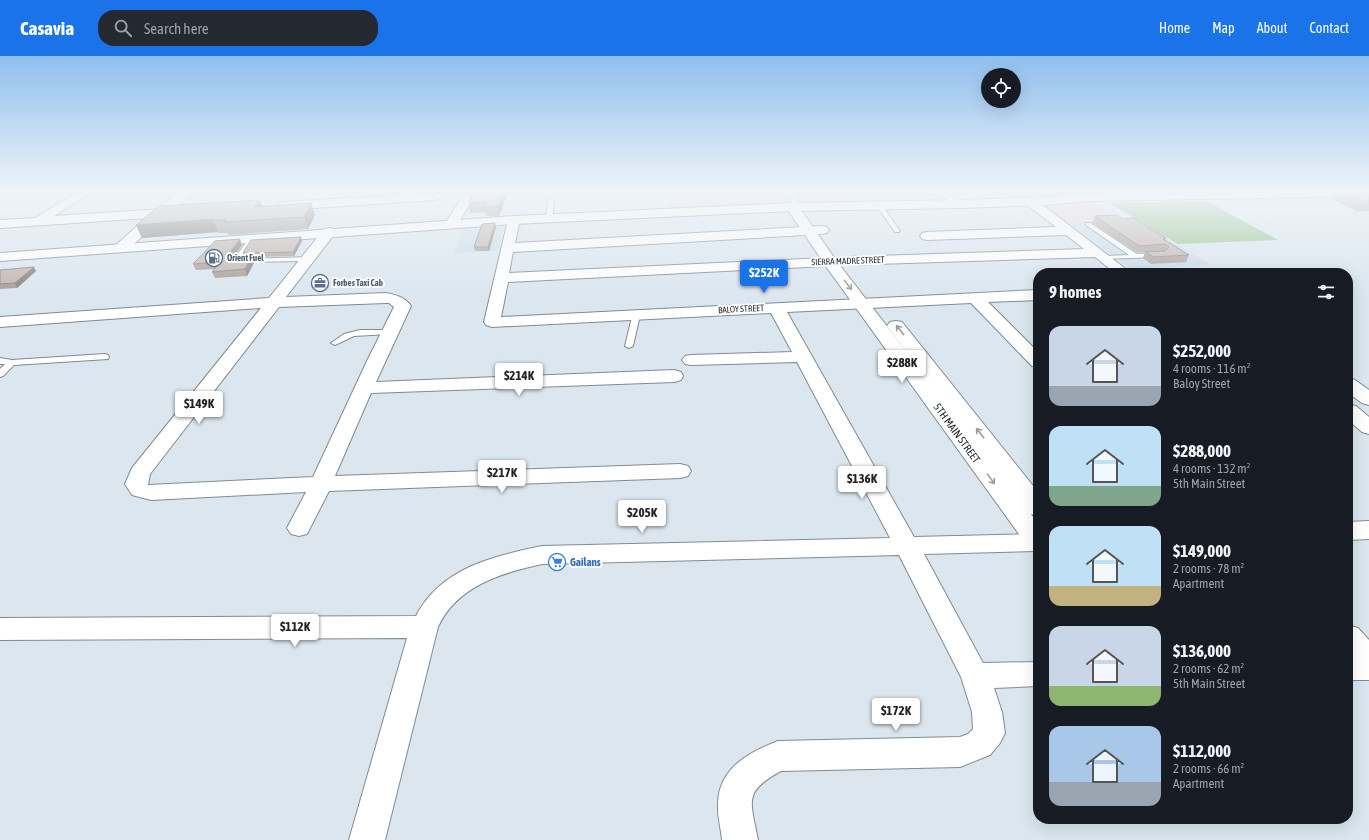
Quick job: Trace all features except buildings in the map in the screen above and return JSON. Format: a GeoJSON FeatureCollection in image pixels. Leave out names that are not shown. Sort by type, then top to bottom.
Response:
{"type":"FeatureCollection","features":[{"type":"Feature","properties":{"kind":"main road"},"geometry":{"type":"LineString","coordinates":[[121,248],[143,229]]}},
{"type":"Feature","properties":{"kind":"main road"},"geometry":{"type":"LineString","coordinates":[[0,257],[381,229]]}},
{"type":"Feature","properties":{"kind":"main road","name":"5TH MAIN STREET"},"geometry":{"type":"LineString","coordinates":[[815,230],[870,303],[1033,502]]}},
{"type":"Feature","properties":{"kind":"main road","name":"5TH MAIN STREET"},"geometry":{"type":"LineString","coordinates":[[870,303],[1033,535]]}},
{"type":"Feature","properties":{"kind":"street"},"geometry":{"type":"LineString","coordinates":[[502,278],[506,248],[512,229]]}},
{"type":"Feature","properties":{"kind":"street"},"geometry":{"type":"LineString","coordinates":[[1066,229],[1118,268]]}},
{"type":"Feature","properties":{"kind":"street"},"geometry":{"type":"LineString","coordinates":[[506,248],[815,230]]}},
{"type":"Feature","properties":{"kind":"street"},"geometry":{"type":"LineString","coordinates":[[927,236],[1069,231]]}},
{"type":"Feature","properties":{"kind":"street"},"geometry":{"type":"LineString","coordinates":[[329,232],[276,302],[140,473],[136,484],[140,490],[151,493],[322,484],[680,471]]}},
{"type":"Feature","properties":{"kind":"street","name":"SIERRA MADRE STREET"},"geometry":{"type":"LineString","coordinates":[[502,278],[838,262],[1101,255]]}},
{"type":"Feature","properties":{"kind":"street","name":"BALOY STREET"},"geometry":{"type":"LineString","coordinates":[[502,278],[492,322],[1033,295]]}},
{"type":"Feature","properties":{"kind":"street"},"geometry":{"type":"LineString","coordinates":[[0,336],[8,322],[276,302],[386,298],[394,299],[403,306],[364,388],[322,484],[299,528]]}},
{"type":"Feature","properties":{"kind":"street"},"geometry":{"type":"LineString","coordinates":[[975,298],[1033,357]]}},
{"type":"Feature","properties":{"kind":"street"},"geometry":{"type":"LineString","coordinates":[[740,840],[734,796],[741,781],[748,774],[762,763],[778,756],[960,752],[979,746],[989,733],[987,712],[975,676],[907,546],[776,308]]}},
{"type":"Feature","properties":{"kind":"street"},"geometry":{"type":"LineString","coordinates":[[691,360],[802,357]]}},
{"type":"Feature","properties":{"kind":"street"},"geometry":{"type":"LineString","coordinates":[[364,388],[674,376]]}},
{"type":"Feature","properties":{"kind":"street"},"geometry":{"type":"LineString","coordinates":[[1353,388],[1369,399]]}},
{"type":"Feature","properties":{"kind":"street"},"geometry":{"type":"LineString","coordinates":[[1353,410],[1369,409]]}},
{"type":"Feature","properties":{"kind":"street"},"geometry":{"type":"LineString","coordinates":[[1353,414],[1369,428]]}},
{"type":"Feature","properties":{"kind":"street"},"geometry":{"type":"LineString","coordinates":[[367,840],[424,628],[434,608],[461,583],[478,572],[509,562],[542,555],[1033,542]]}},
{"type":"Feature","properties":{"kind":"street"},"geometry":{"type":"LineString","coordinates":[[0,628],[424,628]]}},
{"type":"Feature","properties":{"kind":"street"},"geometry":{"type":"LineString","coordinates":[[1353,641],[1369,659]]}},
{"type":"Feature","properties":{"kind":"street"},"geometry":{"type":"LineString","coordinates":[[1353,668],[1369,668]]}},
{"type":"Feature","properties":{"kind":"street"},"geometry":{"type":"LineString","coordinates":[[975,676],[1033,674]]}},
{"type":"Feature","properties":{"kind":"lane"},"geometry":{"type":"LineString","coordinates":[[1095,229],[1135,256]]}},
{"type":"Feature","properties":{"kind":"lane"},"geometry":{"type":"LineString","coordinates":[[252,238],[238,258],[239,261],[308,259]]}},
{"type":"Feature","properties":{"kind":"lane"},"geometry":{"type":"LineString","coordinates":[[1101,255],[1135,256],[1162,254]]}},
{"type":"Feature","properties":{"kind":"lane"},"geometry":{"type":"LineString","coordinates":[[629,346],[636,314]]}},
{"type":"Feature","properties":{"kind":"lane"},"geometry":{"type":"LineString","coordinates":[[335,344],[341,338],[349,334],[390,332]]}},
{"type":"Feature","properties":{"kind":"lane"},"geometry":{"type":"LineString","coordinates":[[0,361],[12,363],[105,357]]}},
{"type":"Feature","properties":{"kind":"lane"},"geometry":{"type":"LineString","coordinates":[[0,374],[12,363]]}},
{"type":"Feature","properties":{"kind":"shaded area"},"geometry":{"type":"Polygon","coordinates":[[[462,229],[503,229],[498,251],[454,253],[462,229]]]}},
{"type":"Feature","properties":{"kind":"shaded area"},"geometry":{"type":"Polygon","coordinates":[[[1076,229],[1151,229],[1211,265],[1151,268],[1130,268],[1076,229]]]}},
{"type":"Feature","properties":{"kind":"green space"},"geometry":{"type":"Polygon","coordinates":[[[1152,229],[1257,229],[1278,240],[1178,244],[1152,229]]]}},
{"type":"Feature","properties":{"kind":"place","name":"Orient Fuel"},"geometry":{"type":"Point","coordinates":[214,258]}},
{"type":"Feature","properties":{"kind":"place","name":"Forbes Taxi Cab"},"geometry":{"type":"Point","coordinates":[320,283]}},
{"type":"Feature","properties":{"kind":"place","name":"Gailans"},"geometry":{"type":"Point","coordinates":[557,562]}}]}
